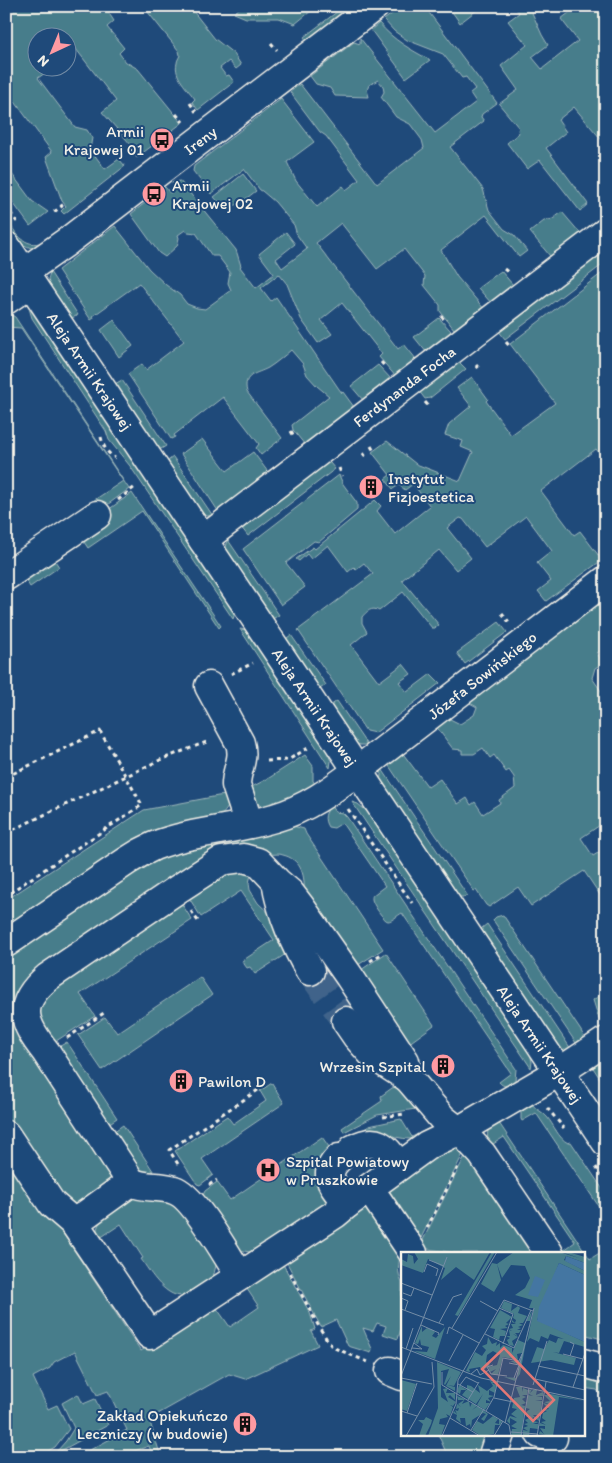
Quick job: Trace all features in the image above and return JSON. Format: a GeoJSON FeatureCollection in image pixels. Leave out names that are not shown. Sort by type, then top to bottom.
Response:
{"type":"FeatureCollection","features":[{"type":"Feature","properties":{"kind":"street","name":"Ireny"},"geometry":{"type":"LineString","coordinates":[[15,270],[68,241],[375,6]]}},
{"type":"Feature","properties":{"kind":"street","name":"Ferdynanda Focha"},"geometry":{"type":"LineString","coordinates":[[203,540],[606,232]]}},
{"type":"Feature","properties":{"kind":"street","name":"Aleja Armii Krajowej"},"geometry":{"type":"LineString","coordinates":[[13,235],[15,270],[203,540],[606,1142]]}},
{"type":"Feature","properties":{"kind":"street"},"geometry":{"type":"LineString","coordinates":[[6,300],[19,291],[15,270]]}},
{"type":"Feature","properties":{"kind":"street"},"geometry":{"type":"LineString","coordinates":[[6,576],[97,515]]}},
{"type":"Feature","properties":{"kind":"street","name":"Józefa Sowińskiego"},"geometry":{"type":"LineString","coordinates":[[6,943],[148,848],[179,838],[274,819],[305,806],[358,771],[606,580]]}},
{"type":"Feature","properties":{"kind":"street"},"geometry":{"type":"LineString","coordinates":[[209,686],[243,752],[236,786],[249,824]]}},
{"type":"Feature","properties":{"kind":"street"},"geometry":{"type":"LineString","coordinates":[[240,1276],[195,1207],[185,1196],[175,1190],[142,1186],[132,1182],[51,1059],[34,1038],[25,1013],[27,1003],[38,985],[178,889],[221,862],[243,858],[254,860],[290,893],[350,976],[405,1061],[408,1078]]}},
{"type":"Feature","properties":{"kind":"street"},"geometry":{"type":"LineString","coordinates":[[276,882],[279,898],[290,928],[310,971]]}},
{"type":"Feature","properties":{"kind":"street"},"geometry":{"type":"LineString","coordinates":[[346,1021],[374,1056],[408,1078],[443,1119],[482,1154],[548,1252]]}},
{"type":"Feature","properties":{"kind":"street"},"geometry":{"type":"LineString","coordinates":[[6,1135],[52,1204],[74,1223],[150,1335],[335,1214],[427,1146],[464,1136],[606,1041]]}},
{"type":"Feature","properties":{"kind":"street"},"geometry":{"type":"LineString","coordinates":[[347,1204],[329,1176],[330,1169],[346,1154],[364,1143],[380,1144],[399,1166]]}},
{"type":"Feature","properties":{"kind":"street"},"geometry":{"type":"LineString","coordinates":[[74,1223],[132,1182]]}},
{"type":"Feature","properties":{"kind":"street"},"geometry":{"type":"LineString","coordinates":[[378,1201],[420,1242]]}},
{"type":"Feature","properties":{"kind":"street"},"geometry":{"type":"LineString","coordinates":[[584,1363],[606,1369]]}},
{"type":"Feature","properties":{"kind":"path"},"geometry":{"type":"LineString","coordinates":[[271,42],[277,50]]}},
{"type":"Feature","properties":{"kind":"path"},"geometry":{"type":"LineString","coordinates":[[54,212],[62,206],[60,203]]}},
{"type":"Feature","properties":{"kind":"path"},"geometry":{"type":"LineString","coordinates":[[6,206],[13,235]]}},
{"type":"Feature","properties":{"kind":"path"},"geometry":{"type":"LineString","coordinates":[[506,342],[511,348]]}},
{"type":"Feature","properties":{"kind":"path"},"geometry":{"type":"LineString","coordinates":[[476,365],[481,371]]}},
{"type":"Feature","properties":{"kind":"path"},"geometry":{"type":"LineString","coordinates":[[371,446],[374,451]]}},
{"type":"Feature","properties":{"kind":"path"},"geometry":{"type":"LineString","coordinates":[[362,453],[366,457]]}},
{"type":"Feature","properties":{"kind":"path"},"geometry":{"type":"LineString","coordinates":[[6,777],[100,730],[142,805],[6,895]]}},
{"type":"Feature","properties":{"kind":"path"},"geometry":{"type":"LineString","coordinates":[[6,833],[126,775],[194,746]]}},
{"type":"Feature","properties":{"kind":"path"},"geometry":{"type":"LineString","coordinates":[[241,762],[288,760],[308,748]]}},
{"type":"Feature","properties":{"kind":"path"},"geometry":{"type":"LineString","coordinates":[[190,909],[198,921]]}},
{"type":"Feature","properties":{"kind":"path"},"geometry":{"type":"LineString","coordinates":[[87,1024],[104,1013]]}},
{"type":"Feature","properties":{"kind":"path"},"geometry":{"type":"LineString","coordinates":[[182,1170],[169,1150],[258,1090]]}},
{"type":"Feature","properties":{"kind":"path"},"geometry":{"type":"LineString","coordinates":[[420,1242],[464,1136]]}},
{"type":"Feature","properties":{"kind":"path"},"geometry":{"type":"LineString","coordinates":[[278,1251],[319,1328],[332,1348],[396,1373]]}},
{"type":"Feature","properties":{"kind":"path"},"geometry":{"type":"LineString","coordinates":[[600,1251],[606,1251]]}},
{"type":"Feature","properties":{"kind":"path"},"geometry":{"type":"LineString","coordinates":[[602,1457],[606,1442]]}},
{"type":"Feature","properties":{"kind":"green space"},"geometry":{"type":"Polygon","coordinates":[[[6,6],[107,6],[108,12],[114,21],[107,27],[124,48],[119,53],[126,62],[138,69],[182,123],[140,155],[102,112],[116,101],[78,52],[78,28],[28,28],[28,78],[38,78],[75,127],[87,130],[92,138],[90,149],[105,169],[119,159],[125,166],[64,214],[61,211],[66,206],[62,201],[46,157],[52,152],[10,95],[6,98],[6,6]]]}},
{"type":"Feature","properties":{"kind":"green space"},"geometry":{"type":"Polygon","coordinates":[[[143,6],[189,6],[215,39],[234,54],[241,65],[236,69],[229,61],[220,68],[234,82],[198,110],[192,102],[195,99],[177,73],[179,51],[143,6]]]}},
{"type":"Feature","properties":{"kind":"green space"},"geometry":{"type":"Polygon","coordinates":[[[242,6],[317,6],[295,24],[279,18],[246,18],[234,13],[242,6]]]}},
{"type":"Feature","properties":{"kind":"green space"},"geometry":{"type":"Polygon","coordinates":[[[402,6],[424,6],[497,103],[482,114],[481,117],[484,121],[450,147],[483,189],[489,210],[504,229],[514,235],[527,251],[519,257],[486,215],[441,250],[457,277],[485,310],[457,331],[440,311],[440,305],[424,285],[425,276],[404,249],[377,269],[341,223],[316,243],[398,349],[404,344],[416,359],[416,363],[397,378],[379,357],[382,354],[342,303],[321,320],[332,334],[318,343],[301,319],[287,284],[279,274],[261,288],[271,301],[276,297],[339,389],[354,407],[353,412],[305,445],[293,430],[292,425],[329,396],[307,375],[303,364],[291,350],[268,368],[249,378],[247,382],[247,392],[282,438],[261,455],[256,448],[259,444],[223,397],[171,439],[128,374],[142,364],[146,370],[184,341],[139,283],[93,316],[94,318],[91,320],[58,270],[115,226],[149,269],[166,285],[180,295],[187,304],[205,309],[231,290],[228,283],[230,272],[218,256],[212,256],[196,233],[185,230],[178,235],[177,246],[165,257],[159,253],[131,214],[165,187],[170,193],[176,188],[172,183],[180,181],[236,250],[240,267],[256,288],[274,274],[259,254],[286,232],[295,244],[276,259],[282,268],[307,249],[297,235],[294,225],[275,202],[260,190],[244,169],[211,194],[193,171],[194,166],[281,99],[314,142],[287,162],[296,181],[317,207],[343,186],[346,190],[359,180],[290,92],[300,84],[377,184],[424,148],[422,140],[410,124],[396,117],[381,97],[384,92],[383,86],[378,80],[369,85],[367,90],[369,97],[335,96],[330,88],[316,84],[310,76],[354,42],[360,44],[360,38],[435,133],[476,102],[470,93],[475,89],[466,77],[462,78],[443,54],[407,40],[394,31],[384,20],[402,6]]]}},
{"type":"Feature","properties":{"kind":"green space"},"geometry":{"type":"Polygon","coordinates":[[[448,6],[482,6],[460,23],[448,6]]]}},
{"type":"Feature","properties":{"kind":"green space"},"geometry":{"type":"Polygon","coordinates":[[[514,6],[529,6],[548,45],[532,57],[542,69],[578,41],[561,19],[578,6],[597,6],[606,20],[606,105],[604,106],[606,108],[606,145],[574,107],[558,120],[566,132],[546,148],[588,204],[580,211],[540,160],[527,169],[507,143],[519,133],[519,128],[499,104],[518,90],[501,66],[527,45],[508,21],[519,13],[514,6]]]}},
{"type":"Feature","properties":{"kind":"green space"},"geometry":{"type":"Polygon","coordinates":[[[342,8],[346,13],[307,41],[304,37],[342,8]]]}},
{"type":"Feature","properties":{"kind":"green space"},"geometry":{"type":"Polygon","coordinates":[[[379,23],[396,40],[430,60],[406,78],[371,30],[379,23]]]}},
{"type":"Feature","properties":{"kind":"green space"},"geometry":{"type":"Polygon","coordinates":[[[6,166],[32,201],[48,212],[30,226],[6,193],[6,166]]]}},
{"type":"Feature","properties":{"kind":"green space"},"geometry":{"type":"Polygon","coordinates":[[[243,174],[256,191],[240,203],[230,206],[225,206],[214,197],[243,174]]]}},
{"type":"Feature","properties":{"kind":"green space"},"geometry":{"type":"Polygon","coordinates":[[[562,212],[580,233],[580,236],[554,257],[550,256],[530,232],[544,221],[553,219],[562,212]]]}},
{"type":"Feature","properties":{"kind":"green space"},"geometry":{"type":"Polygon","coordinates":[[[6,218],[17,234],[25,241],[36,244],[43,242],[36,249],[19,242],[8,230],[6,218]]]}},
{"type":"Feature","properties":{"kind":"green space"},"geometry":{"type":"Polygon","coordinates":[[[606,246],[606,262],[505,339],[498,330],[606,246]]]}},
{"type":"Feature","properties":{"kind":"green space"},"geometry":{"type":"Polygon","coordinates":[[[606,270],[606,461],[596,449],[541,491],[574,535],[580,531],[602,560],[546,601],[538,591],[551,581],[537,563],[552,551],[526,516],[485,547],[463,519],[460,518],[447,528],[471,558],[456,570],[439,550],[402,580],[439,625],[432,628],[403,592],[379,611],[372,609],[362,617],[362,623],[367,632],[351,645],[379,682],[403,664],[411,674],[399,682],[407,692],[431,674],[440,683],[375,733],[366,731],[298,630],[373,574],[364,563],[348,572],[328,545],[311,559],[307,554],[299,561],[296,559],[313,547],[315,549],[375,500],[381,506],[377,511],[395,534],[430,506],[413,484],[405,490],[399,485],[393,489],[385,479],[390,475],[372,452],[387,441],[416,464],[460,481],[473,452],[461,447],[463,441],[445,435],[449,424],[471,406],[457,388],[472,377],[488,399],[486,401],[511,435],[555,403],[510,344],[606,270]]]}},
{"type":"Feature","properties":{"kind":"green space"},"geometry":{"type":"Polygon","coordinates":[[[501,271],[513,285],[512,289],[492,304],[478,288],[501,271]]]}},
{"type":"Feature","properties":{"kind":"green space"},"geometry":{"type":"Polygon","coordinates":[[[50,272],[78,315],[70,319],[51,290],[48,280],[50,272]]]}},
{"type":"Feature","properties":{"kind":"green space"},"geometry":{"type":"Polygon","coordinates":[[[29,308],[37,317],[235,613],[233,619],[130,466],[109,440],[106,431],[32,318],[29,308]]]}},
{"type":"Feature","properties":{"kind":"green space"},"geometry":{"type":"Polygon","coordinates":[[[6,312],[15,317],[129,489],[96,513],[51,537],[46,532],[123,481],[21,328],[6,327],[6,312]]]}},
{"type":"Feature","properties":{"kind":"green space"},"geometry":{"type":"Polygon","coordinates":[[[439,318],[451,331],[451,336],[427,353],[414,337],[439,318]]]}},
{"type":"Feature","properties":{"kind":"green space"},"geometry":{"type":"Polygon","coordinates":[[[114,320],[133,346],[119,357],[101,330],[114,320]]]}},
{"type":"Feature","properties":{"kind":"green space"},"geometry":{"type":"Polygon","coordinates":[[[456,362],[466,369],[430,398],[425,399],[419,391],[456,362]]]}},
{"type":"Feature","properties":{"kind":"green space"},"geometry":{"type":"Polygon","coordinates":[[[378,365],[392,380],[367,402],[351,386],[378,365]]]}},
{"type":"Feature","properties":{"kind":"green space"},"geometry":{"type":"Polygon","coordinates":[[[122,380],[166,446],[156,449],[113,385],[122,380]]]}},
{"type":"Feature","properties":{"kind":"green space"},"geometry":{"type":"Polygon","coordinates":[[[202,439],[227,471],[253,452],[268,472],[268,477],[220,514],[181,454],[202,439]]]}},
{"type":"Feature","properties":{"kind":"green space"},"geometry":{"type":"Polygon","coordinates":[[[173,457],[213,516],[201,513],[167,466],[169,460],[173,457]]]}},
{"type":"Feature","properties":{"kind":"green space"},"geometry":{"type":"Polygon","coordinates":[[[326,461],[335,469],[248,536],[241,527],[326,461]]]}},
{"type":"Feature","properties":{"kind":"green space"},"geometry":{"type":"Polygon","coordinates":[[[339,475],[343,484],[357,503],[357,510],[319,542],[314,541],[286,563],[305,587],[281,605],[243,549],[339,475]]]}},
{"type":"Feature","properties":{"kind":"green space"},"geometry":{"type":"Polygon","coordinates":[[[132,493],[221,626],[219,628],[142,511],[88,548],[80,536],[98,517],[132,493]]]}},
{"type":"Feature","properties":{"kind":"green space"},"geometry":{"type":"Polygon","coordinates":[[[228,540],[279,615],[271,620],[228,554],[226,547],[228,540]]]}},
{"type":"Feature","properties":{"kind":"green space"},"geometry":{"type":"Polygon","coordinates":[[[52,556],[59,567],[30,587],[23,575],[52,556]]]}},
{"type":"Feature","properties":{"kind":"green space"},"geometry":{"type":"Polygon","coordinates":[[[606,594],[606,647],[597,653],[603,663],[595,668],[592,678],[606,698],[606,821],[581,838],[593,856],[606,848],[606,904],[584,871],[531,906],[518,887],[489,907],[476,890],[474,891],[387,763],[401,751],[428,787],[440,779],[458,804],[467,798],[471,805],[475,802],[483,814],[500,803],[499,800],[515,788],[514,777],[509,770],[506,772],[494,755],[490,758],[483,748],[474,754],[462,754],[462,750],[453,749],[435,725],[446,717],[460,724],[474,715],[477,707],[466,701],[606,594]]]}},
{"type":"Feature","properties":{"kind":"green space"},"geometry":{"type":"Polygon","coordinates":[[[499,622],[507,632],[465,664],[457,653],[499,622]]]}},
{"type":"Feature","properties":{"kind":"green space"},"geometry":{"type":"Polygon","coordinates":[[[240,629],[246,630],[325,747],[331,761],[330,768],[240,629]]]}},
{"type":"Feature","properties":{"kind":"green space"},"geometry":{"type":"Polygon","coordinates":[[[291,635],[326,685],[318,690],[285,642],[291,635]]]}},
{"type":"Feature","properties":{"kind":"green space"},"geometry":{"type":"Polygon","coordinates":[[[337,701],[367,745],[355,743],[330,706],[337,701]]]}},
{"type":"Feature","properties":{"kind":"green space"},"geometry":{"type":"Polygon","coordinates":[[[305,755],[313,766],[313,781],[317,786],[266,808],[255,801],[248,789],[305,755]]]}},
{"type":"Feature","properties":{"kind":"green space"},"geometry":{"type":"Polygon","coordinates":[[[382,769],[467,895],[464,897],[457,897],[380,781],[382,769]]]}},
{"type":"Feature","properties":{"kind":"green space"},"geometry":{"type":"Polygon","coordinates":[[[227,795],[228,808],[219,818],[6,929],[6,900],[144,810],[227,795]]]}},
{"type":"Feature","properties":{"kind":"green space"},"geometry":{"type":"Polygon","coordinates":[[[352,802],[358,804],[370,814],[530,1053],[531,1068],[352,802]]]}},
{"type":"Feature","properties":{"kind":"green space"},"geometry":{"type":"Polygon","coordinates":[[[331,806],[335,812],[343,813],[347,817],[516,1069],[516,1082],[507,1086],[499,1082],[511,1073],[402,913],[388,921],[378,911],[372,897],[385,886],[342,823],[334,828],[328,827],[325,816],[331,806]]]}},
{"type":"Feature","properties":{"kind":"green space"},"geometry":{"type":"Polygon","coordinates":[[[293,826],[304,829],[383,949],[358,965],[304,889],[304,878],[294,860],[282,854],[267,854],[255,851],[23,994],[111,1161],[113,1180],[76,1205],[70,1205],[57,1198],[6,1120],[6,957],[127,875],[164,855],[293,826]]]}},
{"type":"Feature","properties":{"kind":"green space"},"geometry":{"type":"Polygon","coordinates":[[[252,870],[249,883],[250,890],[258,903],[274,918],[292,950],[255,974],[242,961],[274,940],[241,891],[201,917],[186,893],[222,871],[252,870]]]}},
{"type":"Feature","properties":{"kind":"green space"},"geometry":{"type":"Polygon","coordinates":[[[178,898],[192,920],[80,994],[95,1016],[53,1043],[35,1012],[40,997],[178,898]]]}},
{"type":"Feature","properties":{"kind":"green space"},"geometry":{"type":"Polygon","coordinates":[[[503,915],[581,1031],[584,1037],[576,1043],[493,920],[503,915]]]}},
{"type":"Feature","properties":{"kind":"green space"},"geometry":{"type":"Polygon","coordinates":[[[487,924],[573,1052],[565,1052],[558,1046],[480,931],[487,924]]]}},
{"type":"Feature","properties":{"kind":"green space"},"geometry":{"type":"Polygon","coordinates":[[[386,953],[434,1025],[408,1044],[399,1027],[361,970],[386,953]]]}},
{"type":"Feature","properties":{"kind":"green space"},"geometry":{"type":"Polygon","coordinates":[[[200,977],[212,995],[102,1070],[78,1035],[105,1017],[117,1033],[200,977]]]}},
{"type":"Feature","properties":{"kind":"green space"},"geometry":{"type":"Polygon","coordinates":[[[606,991],[606,1021],[603,1023],[599,1019],[593,1000],[606,991]]]}},
{"type":"Feature","properties":{"kind":"green space"},"geometry":{"type":"Polygon","coordinates":[[[67,1042],[117,1118],[105,1126],[57,1048],[67,1042]]]}},
{"type":"Feature","properties":{"kind":"green space"},"geometry":{"type":"Polygon","coordinates":[[[601,1055],[606,1059],[606,1088],[590,1063],[601,1055]]]}},
{"type":"Feature","properties":{"kind":"green space"},"geometry":{"type":"Polygon","coordinates":[[[272,1083],[284,1103],[202,1159],[213,1175],[200,1185],[197,1184],[175,1151],[227,1116],[233,1124],[266,1101],[260,1091],[272,1083]]]}},
{"type":"Feature","properties":{"kind":"green space"},"geometry":{"type":"Polygon","coordinates":[[[400,1086],[422,1108],[377,1115],[344,1132],[342,1128],[382,1101],[381,1096],[392,1088],[400,1086]]]}},
{"type":"Feature","properties":{"kind":"green space"},"geometry":{"type":"Polygon","coordinates":[[[532,1104],[547,1117],[561,1138],[568,1143],[571,1142],[606,1194],[606,1217],[536,1113],[522,1121],[521,1112],[532,1104]]]}},
{"type":"Feature","properties":{"kind":"green space"},"geometry":{"type":"Polygon","coordinates":[[[495,1117],[590,1259],[606,1249],[606,1340],[584,1334],[584,1252],[561,1252],[575,1242],[504,1137],[490,1146],[488,1131],[495,1117]]]}},
{"type":"Feature","properties":{"kind":"green space"},"geometry":{"type":"Polygon","coordinates":[[[401,1119],[412,1137],[428,1129],[418,1138],[413,1139],[387,1135],[349,1138],[369,1126],[401,1119]]]}},
{"type":"Feature","properties":{"kind":"green space"},"geometry":{"type":"Polygon","coordinates":[[[123,1125],[159,1180],[142,1177],[110,1134],[123,1125]]]}},
{"type":"Feature","properties":{"kind":"green space"},"geometry":{"type":"Polygon","coordinates":[[[322,1137],[334,1154],[333,1201],[255,1253],[239,1250],[205,1212],[212,1205],[203,1195],[205,1191],[217,1182],[230,1200],[322,1137]]]}},
{"type":"Feature","properties":{"kind":"green space"},"geometry":{"type":"Polygon","coordinates":[[[6,1148],[141,1351],[213,1303],[230,1327],[259,1307],[243,1283],[280,1259],[310,1313],[315,1329],[311,1331],[318,1345],[245,1379],[229,1374],[149,1419],[161,1457],[153,1457],[149,1446],[117,1457],[77,1457],[127,1430],[108,1391],[97,1395],[75,1351],[54,1362],[50,1368],[33,1377],[48,1409],[57,1405],[69,1429],[55,1447],[38,1457],[6,1457],[6,1444],[8,1443],[6,1439],[9,1437],[6,1431],[6,1148]]]}},
{"type":"Feature","properties":{"kind":"green space"},"geometry":{"type":"Polygon","coordinates":[[[456,1148],[465,1150],[416,1248],[379,1193],[439,1152],[456,1148]]]}},
{"type":"Feature","properties":{"kind":"green space"},"geometry":{"type":"Polygon","coordinates":[[[467,1152],[536,1252],[449,1252],[421,1248],[418,1250],[467,1152]]]}},
{"type":"Feature","properties":{"kind":"green space"},"geometry":{"type":"Polygon","coordinates":[[[133,1195],[170,1196],[217,1262],[213,1277],[189,1294],[179,1296],[172,1294],[149,1271],[121,1224],[97,1240],[96,1232],[102,1219],[133,1195]]]}},
{"type":"Feature","properties":{"kind":"green space"},"geometry":{"type":"Polygon","coordinates":[[[372,1203],[401,1253],[398,1268],[401,1280],[401,1329],[398,1339],[383,1334],[386,1326],[377,1323],[373,1331],[363,1328],[372,1349],[371,1353],[348,1346],[336,1320],[321,1327],[286,1261],[372,1203]]]}},
{"type":"Feature","properties":{"kind":"green space"},"geometry":{"type":"Polygon","coordinates":[[[584,1373],[606,1378],[606,1397],[602,1396],[597,1390],[584,1388],[584,1373]]]}},
{"type":"Feature","properties":{"kind":"green space"},"geometry":{"type":"Polygon","coordinates":[[[78,1394],[83,1404],[95,1399],[108,1425],[57,1453],[74,1428],[62,1403],[78,1394]]]}},
{"type":"Feature","properties":{"kind":"green space"},"geometry":{"type":"Polygon","coordinates":[[[439,1436],[484,1436],[479,1451],[500,1457],[448,1457],[439,1436]]]}},
{"type":"Feature","properties":{"kind":"tunnel"},"geometry":{"type":"LineString","coordinates":[[310,971],[346,1021]]}},
{"type":"Feature","properties":{"kind":"place","name":"Armii Krajowej 01"},"geometry":{"type":"Point","coordinates":[162,140]}},
{"type":"Feature","properties":{"kind":"place","name":"Armii Krajowej 02"},"geometry":{"type":"Point","coordinates":[154,194]}},
{"type":"Feature","properties":{"kind":"place","name":"Instytut Fizjoestetica"},"geometry":{"type":"Point","coordinates":[371,487]}},
{"type":"Feature","properties":{"kind":"place","name":"Wrzesin Szpital"},"geometry":{"type":"Point","coordinates":[443,1066]}},
{"type":"Feature","properties":{"kind":"place","name":"Pawilon D"},"geometry":{"type":"Point","coordinates":[181,1081]}},
{"type":"Feature","properties":{"kind":"place","name":"Szpital Powiatowy w Pruszkowie"},"geometry":{"type":"Point","coordinates":[268,1170]}},
{"type":"Feature","properties":{"kind":"place","name":"Zakład Opiekuńczo Leczniczy (w budowie)"},"geometry":{"type":"Point","coordinates":[245,1424]}}]}
